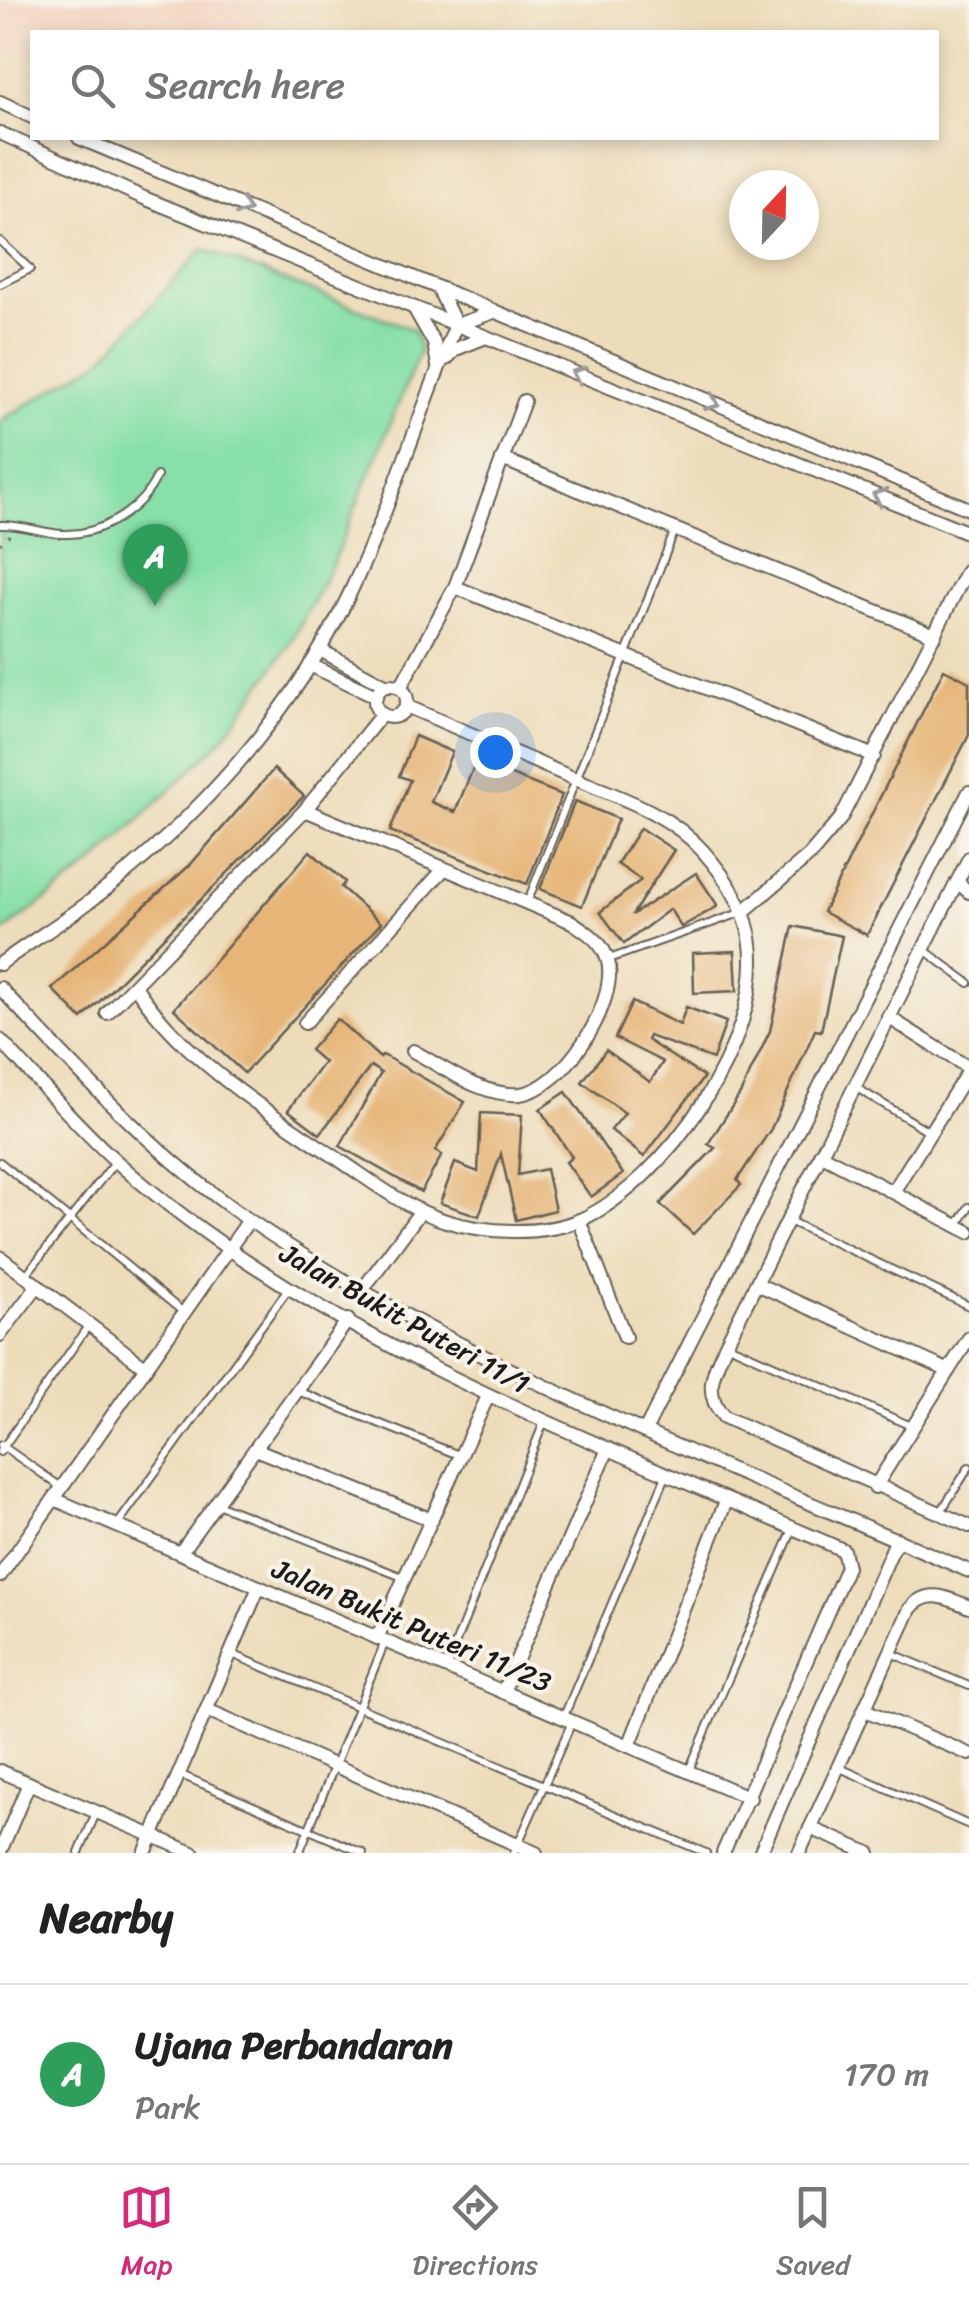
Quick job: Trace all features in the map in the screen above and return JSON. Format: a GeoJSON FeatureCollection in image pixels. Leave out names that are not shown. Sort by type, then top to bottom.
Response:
{"type":"FeatureCollection","features":[{"type":"Feature","properties":{"kind":"street"},"geometry":{"type":"LineString","coordinates":[[0,102],[30,116]]}},
{"type":"Feature","properties":{"kind":"street"},"geometry":{"type":"LineString","coordinates":[[0,132],[144,198],[969,533]]}},
{"type":"Feature","properties":{"kind":"street"},"geometry":{"type":"LineString","coordinates":[[84,140],[969,509]]}},
{"type":"Feature","properties":{"kind":"street"},"geometry":{"type":"LineString","coordinates":[[0,964],[91,900],[164,837],[258,738],[320,650],[350,592],[456,324],[438,288]]}},
{"type":"Feature","properties":{"kind":"street"},"geometry":{"type":"LineString","coordinates":[[414,308],[434,343],[438,368]]}},
{"type":"Feature","properties":{"kind":"street"},"geometry":{"type":"LineString","coordinates":[[456,324],[494,312]]}},
{"type":"Feature","properties":{"kind":"street"},"geometry":{"type":"LineString","coordinates":[[438,368],[456,348],[486,337]]}},
{"type":"Feature","properties":{"kind":"street"},"geometry":{"type":"LineString","coordinates":[[107,1013],[305,810],[382,714],[388,690],[455,588],[524,401]]}},
{"type":"Feature","properties":{"kind":"street"},"geometry":{"type":"LineString","coordinates":[[502,460],[936,636]]}},
{"type":"Feature","properties":{"kind":"street"},"geometry":{"type":"LineString","coordinates":[[744,912],[810,855],[841,818],[967,570]]}},
{"type":"Feature","properties":{"kind":"street"},"geometry":{"type":"LineString","coordinates":[[455,588],[874,756]]}},
{"type":"Feature","properties":{"kind":"street"},"geometry":{"type":"LineString","coordinates":[[135,986],[159,1018],[254,1102],[420,1212],[494,1232],[579,1220],[662,1156],[709,1094],[739,1027],[752,975],[751,943],[744,912],[700,848],[638,803],[406,706],[388,690],[320,650]]}},
{"type":"Feature","properties":{"kind":"street"},"geometry":{"type":"LineString","coordinates":[[310,664],[388,690]]}},
{"type":"Feature","properties":{"kind":"street"},"geometry":{"type":"LineString","coordinates":[[382,714],[396,716],[406,706]]}},
{"type":"Feature","properties":{"kind":"street"},"geometry":{"type":"LineString","coordinates":[[646,1428],[969,792]]}},
{"type":"Feature","properties":{"kind":"street"},"geometry":{"type":"LineString","coordinates":[[305,810],[572,922],[596,938],[608,960],[607,988],[594,1024],[578,1051],[541,1086],[523,1094],[499,1093],[413,1051]]}},
{"type":"Feature","properties":{"kind":"street"},"geometry":{"type":"LineString","coordinates":[[969,858],[726,1344],[710,1391],[712,1404],[724,1417],[874,1488],[969,1526]]}},
{"type":"Feature","properties":{"kind":"street"},"geometry":{"type":"LineString","coordinates":[[305,1022],[444,869]]}},
{"type":"Feature","properties":{"kind":"street"},"geometry":{"type":"LineString","coordinates":[[957,882],[969,892]]}},
{"type":"Feature","properties":{"kind":"street"},"geometry":{"type":"LineString","coordinates":[[0,988],[137,1132],[249,1220],[363,1289],[546,1387],[969,1571]]}},
{"type":"Feature","properties":{"kind":"street"},"geometry":{"type":"LineString","coordinates":[[888,1018],[969,1069],[893,1192]]}},
{"type":"Feature","properties":{"kind":"street","name":"Jalan Bukit Puteri 11/1"},"geometry":{"type":"LineString","coordinates":[[0,1040],[116,1160],[231,1248],[348,1320],[488,1396],[843,1550],[847,1567],[750,1798]]}},
{"type":"Feature","properties":{"kind":"street"},"geometry":{"type":"LineString","coordinates":[[820,1154],[963,1228]]}},
{"type":"Feature","properties":{"kind":"street"},"geometry":{"type":"LineString","coordinates":[[363,1289],[420,1212]]}},
{"type":"Feature","properties":{"kind":"street"},"geometry":{"type":"LineString","coordinates":[[0,1576],[249,1220]]}},
{"type":"Feature","properties":{"kind":"street"},"geometry":{"type":"LineString","coordinates":[[579,1220],[625,1337]]}},
{"type":"Feature","properties":{"kind":"street"},"geometry":{"type":"LineString","coordinates":[[0,1256],[145,1367]]}},
{"type":"Feature","properties":{"kind":"street"},"geometry":{"type":"LineString","coordinates":[[756,1284],[947,1370]]}},
{"type":"Feature","properties":{"kind":"street"},"geometry":{"type":"LineString","coordinates":[[0,1335],[38,1286]]}},
{"type":"Feature","properties":{"kind":"street"},"geometry":{"type":"LineString","coordinates":[[180,1553],[348,1320]]}},
{"type":"Feature","properties":{"kind":"street"},"geometry":{"type":"LineString","coordinates":[[874,1488],[947,1370],[965,1354],[969,1338]]}},
{"type":"Feature","properties":{"kind":"street"},"geometry":{"type":"LineString","coordinates":[[382,1639],[405,1578],[488,1396]]}},
{"type":"Feature","properties":{"kind":"street"},"geometry":{"type":"LineString","coordinates":[[255,1448],[432,1520]]}},
{"type":"Feature","properties":{"kind":"street"},"geometry":{"type":"LineString","coordinates":[[503,1692],[608,1450]]}},
{"type":"Feature","properties":{"kind":"street","name":"Jalan Bukit Puteri 11/23"},"geometry":{"type":"LineString","coordinates":[[58,1493],[117,1526],[750,1798]]}},
{"type":"Feature","properties":{"kind":"street"},"geometry":{"type":"LineString","coordinates":[[629,1746],[726,1501]]}},
{"type":"Feature","properties":{"kind":"street"},"geometry":{"type":"LineString","coordinates":[[760,1853],[896,1539]]}},
{"type":"Feature","properties":{"kind":"street"},"geometry":{"type":"LineString","coordinates":[[146,1853],[259,1587]]}},
{"type":"Feature","properties":{"kind":"street"},"geometry":{"type":"LineString","coordinates":[[798,1853],[915,1602],[928,1596],[948,1598],[969,1608]]}},
{"type":"Feature","properties":{"kind":"street"},"geometry":{"type":"LineString","coordinates":[[207,1710],[516,1849],[536,1853]]}},
{"type":"Feature","properties":{"kind":"street"},"geometry":{"type":"LineString","coordinates":[[864,1710],[969,1754]]}},
{"type":"Feature","properties":{"kind":"street"},"geometry":{"type":"LineString","coordinates":[[0,1771],[193,1853]]}},
{"type":"Feature","properties":{"kind":"street"},"geometry":{"type":"LineString","coordinates":[[0,1852],[29,1783]]}},
{"type":"Feature","properties":{"kind":"street"},"geometry":{"type":"LineString","coordinates":[[724,1853],[750,1798]]}},
{"type":"Feature","properties":{"kind":"street"},"geometry":{"type":"LineString","coordinates":[[810,1828],[869,1853]]}},
{"type":"Feature","properties":{"kind":"lane"},"geometry":{"type":"LineString","coordinates":[[0,241],[30,269],[0,284]]}},
{"type":"Feature","properties":{"kind":"lane"},"geometry":{"type":"LineString","coordinates":[[0,525],[21,524],[60,534],[91,532],[136,506],[149,494],[157,476]]}},
{"type":"Feature","properties":{"kind":"lane"},"geometry":{"type":"LineString","coordinates":[[527,903],[676,529]]}},
{"type":"Feature","properties":{"kind":"lane"},"geometry":{"type":"LineString","coordinates":[[608,960],[744,912]]}},
{"type":"Feature","properties":{"kind":"lane"},"geometry":{"type":"LineString","coordinates":[[923,949],[969,983]]}},
{"type":"Feature","properties":{"kind":"lane"},"geometry":{"type":"LineString","coordinates":[[854,1086],[932,1132]]}},
{"type":"Feature","properties":{"kind":"lane"},"geometry":{"type":"LineString","coordinates":[[25,1276],[116,1160]]}},
{"type":"Feature","properties":{"kind":"lane"},"geometry":{"type":"LineString","coordinates":[[0,1162],[183,1312]]}},
{"type":"Feature","properties":{"kind":"lane"},"geometry":{"type":"LineString","coordinates":[[963,1228],[969,1207]]}},
{"type":"Feature","properties":{"kind":"lane"},"geometry":{"type":"LineString","coordinates":[[788,1221],[969,1306]]}},
{"type":"Feature","properties":{"kind":"lane"},"geometry":{"type":"LineString","coordinates":[[117,1526],[291,1285]]}},
{"type":"Feature","properties":{"kind":"lane"},"geometry":{"type":"LineString","coordinates":[[58,1493],[1,1448],[90,1324]]}},
{"type":"Feature","properties":{"kind":"lane"},"geometry":{"type":"LineString","coordinates":[[726,1344],[911,1426]]}},
{"type":"Feature","properties":{"kind":"lane"},"geometry":{"type":"LineString","coordinates":[[296,1391],[461,1456]]}},
{"type":"Feature","properties":{"kind":"lane"},"geometry":{"type":"LineString","coordinates":[[446,1667],[544,1422]]}},
{"type":"Feature","properties":{"kind":"lane"},"geometry":{"type":"LineString","coordinates":[[939,1514],[969,1467]]}},
{"type":"Feature","properties":{"kind":"lane"},"geometry":{"type":"LineString","coordinates":[[516,1849],[666,1476]]}},
{"type":"Feature","properties":{"kind":"lane"},"geometry":{"type":"LineString","coordinates":[[216,1503],[405,1578]]}},
{"type":"Feature","properties":{"kind":"lane"},"geometry":{"type":"LineString","coordinates":[[689,1772],[794,1528]]}},
{"type":"Feature","properties":{"kind":"lane"},"geometry":{"type":"LineString","coordinates":[[299,1853],[382,1639]]}},
{"type":"Feature","properties":{"kind":"lane"},"geometry":{"type":"LineString","coordinates":[[231,1653],[706,1853]]}},
{"type":"Feature","properties":{"kind":"lane"},"geometry":{"type":"LineString","coordinates":[[890,1653],[969,1686]]}},
{"type":"Feature","properties":{"kind":"lane"},"geometry":{"type":"LineString","coordinates":[[838,1768],[969,1826]]}},
{"type":"Feature","properties":{"kind":"lane"},"geometry":{"type":"LineString","coordinates":[[178,1774],[363,1853]]}},
{"type":"Feature","properties":{"kind":"lane"},"geometry":{"type":"LineString","coordinates":[[79,1853],[96,1812]]}},
{"type":"Feature","properties":{"kind":"shaded area"},"geometry":{"type":"Polygon","coordinates":[[[0,0],[281,0],[258,30],[30,30],[30,57],[0,44],[0,0]]]}},
{"type":"Feature","properties":{"kind":"green space"},"geometry":{"type":"Polygon","coordinates":[[[203,249],[414,330],[420,351],[331,567],[289,646],[222,740],[92,865],[0,934],[0,421],[100,361],[203,249]]]}},
{"type":"Feature","properties":{"kind":"building"},"geometry":{"type":"Polygon","coordinates":[[[944,669],[969,682],[969,735],[867,935],[823,912],[944,669]]]}},
{"type":"Feature","properties":{"kind":"building"},"geometry":{"type":"Polygon","coordinates":[[[415,736],[452,752],[431,802],[455,812],[476,761],[562,795],[527,884],[390,831],[410,780],[399,776],[415,736]]]}},
{"type":"Feature","properties":{"kind":"building"},"geometry":{"type":"Polygon","coordinates":[[[274,769],[304,796],[82,1019],[52,989],[190,865],[274,769]]]}},
{"type":"Feature","properties":{"kind":"building"},"geometry":{"type":"Polygon","coordinates":[[[575,801],[618,819],[582,906],[540,889],[575,801]]]}},
{"type":"Feature","properties":{"kind":"building"},"geometry":{"type":"Polygon","coordinates":[[[640,828],[674,850],[632,915],[696,873],[718,906],[681,927],[670,909],[624,944],[600,912],[641,880],[617,864],[640,828]]]}},
{"type":"Feature","properties":{"kind":"building"},"geometry":{"type":"Polygon","coordinates":[[[310,851],[345,882],[341,887],[381,923],[244,1073],[174,1009],[310,851]]]}},
{"type":"Feature","properties":{"kind":"building"},"geometry":{"type":"Polygon","coordinates":[[[793,926],[842,936],[821,1031],[815,1030],[771,1129],[737,1180],[741,1185],[693,1234],[660,1204],[715,1148],[708,1144],[740,1094],[770,1031],[793,926]]]}},
{"type":"Feature","properties":{"kind":"building"},"geometry":{"type":"Polygon","coordinates":[[[735,951],[737,991],[694,993],[693,953],[735,951]]]}},
{"type":"Feature","properties":{"kind":"building"},"geometry":{"type":"Polygon","coordinates":[[[632,1002],[680,1025],[686,1007],[726,1022],[713,1059],[649,1036],[647,1040],[704,1077],[644,1157],[611,1130],[625,1113],[582,1082],[606,1050],[650,1082],[663,1062],[615,1038],[632,1002]]]}},
{"type":"Feature","properties":{"kind":"building"},"geometry":{"type":"Polygon","coordinates":[[[337,1019],[380,1058],[383,1055],[465,1102],[435,1151],[442,1155],[421,1192],[340,1146],[381,1073],[371,1066],[320,1134],[288,1110],[324,1062],[310,1050],[337,1019]]]}},
{"type":"Feature","properties":{"kind":"building"},"geometry":{"type":"Polygon","coordinates":[[[566,1092],[623,1174],[591,1197],[566,1162],[572,1157],[540,1109],[566,1092]]]}},
{"type":"Feature","properties":{"kind":"building"},"geometry":{"type":"Polygon","coordinates":[[[481,1113],[522,1115],[518,1175],[546,1169],[555,1210],[516,1220],[501,1154],[479,1216],[440,1203],[455,1163],[478,1172],[481,1113]]]}},
{"type":"Feature","properties":{"kind":"place","name":"Ujana Perbandaran"},"geometry":{"type":"Point","coordinates":[155,606]}}]}
